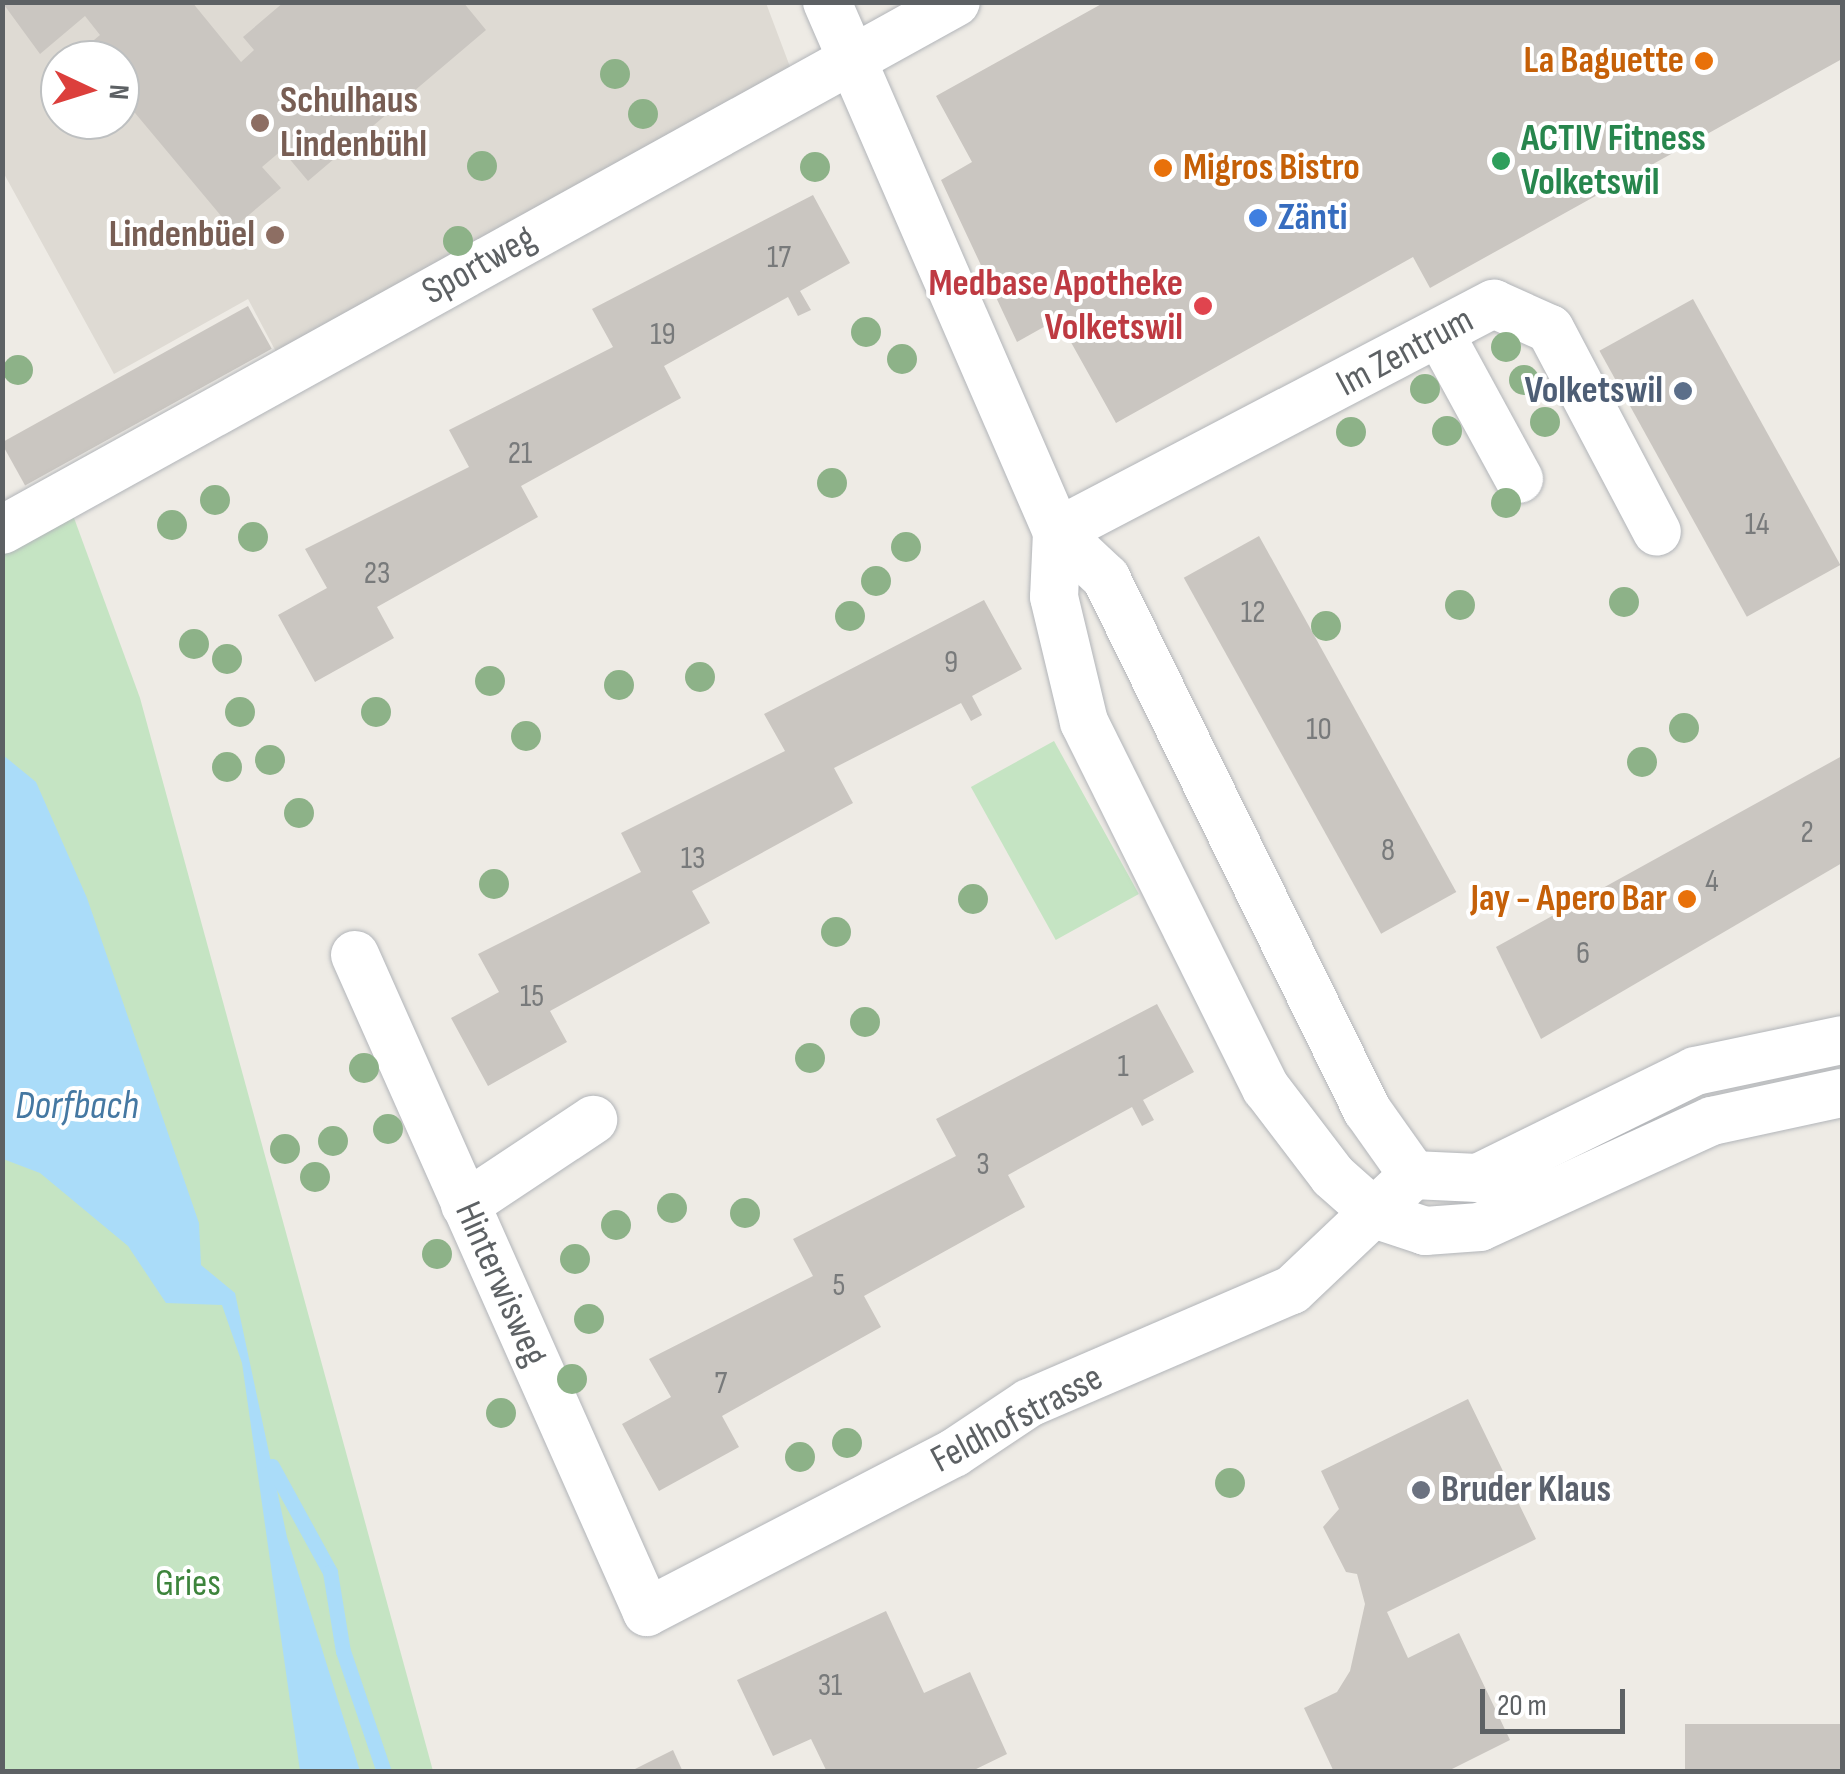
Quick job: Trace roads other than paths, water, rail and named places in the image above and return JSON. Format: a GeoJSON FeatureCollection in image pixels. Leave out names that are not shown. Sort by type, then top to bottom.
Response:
{"type":"FeatureCollection","features":[{"type":"Feature","properties":{"kind":"street"},"geometry":{"type":"LineString","coordinates":[[827,2],[1057,532],[1106,578],[1367,1110],[1414,1175],[1478,1178],[1695,1072],[1842,1040]]}},
{"type":"Feature","properties":{"kind":"street","name":"Sportweg"},"geometry":{"type":"LineString","coordinates":[[2,530],[956,2]]}},
{"type":"Feature","properties":{"kind":"street","name":"Im Zentrum"},"geometry":{"type":"LineString","coordinates":[[1057,532],[1494,304],[1550,329],[1657,532]]}},
{"type":"Feature","properties":{"kind":"street"},"geometry":{"type":"LineString","coordinates":[[1440,334],[1520,479]]}},
{"type":"Feature","properties":{"kind":"street"},"geometry":{"type":"LineString","coordinates":[[1057,532],[1054,598],[1084,722],[1266,1088],[1333,1176],[1377,1215],[1425,1231],[1480,1227],[1712,1121],[1842,1093]]}},
{"type":"Feature","properties":{"kind":"street","name":"Hinterwisweg"},"geometry":{"type":"LineString","coordinates":[[354,955],[647,1612]]}},
{"type":"Feature","properties":{"kind":"street"},"geometry":{"type":"LineString","coordinates":[[466,1205],[593,1120]]}},
{"type":"Feature","properties":{"kind":"street","name":"Feldhofstrasse"},"geometry":{"type":"LineString","coordinates":[[647,1612],[954,1452],[1029,1403],[1292,1290],[1377,1215],[1414,1175]]}},
{"type":"Feature","properties":{"kind":"water","name":"Dorfbach"},"geometry":{"type":"Polygon","coordinates":[[[3,755],[36,782],[87,898],[199,1223],[201,1265],[235,1293],[287,1537],[360,1771],[300,1771],[242,1363],[222,1305],[166,1303],[128,1246],[40,1173],[3,1159],[3,755]]]}},
{"type":"Feature","properties":{"kind":"waterway","name":"Dorfbach"},"geometry":{"type":"LineString","coordinates":[[272,1466],[330,1572],[343,1651],[384,1772]]}},
{"type":"Feature","properties":{"kind":"place","name":"La Baguette"},"geometry":{"type":"Point","coordinates":[1704,61]}},
{"type":"Feature","properties":{"kind":"place","name":"Schulhaus Lindenbühl"},"geometry":{"type":"Point","coordinates":[260,123]}},
{"type":"Feature","properties":{"kind":"place","name":"ACTIV Fitness Volketswil"},"geometry":{"type":"Point","coordinates":[1501,161]}},
{"type":"Feature","properties":{"kind":"place","name":"Migros Bistro"},"geometry":{"type":"Point","coordinates":[1163,168]}},
{"type":"Feature","properties":{"kind":"place","name":"Zänti"},"geometry":{"type":"Point","coordinates":[1258,218]}},
{"type":"Feature","properties":{"kind":"place","name":"Lindenbüel"},"geometry":{"type":"Point","coordinates":[275,235]}},
{"type":"Feature","properties":{"kind":"place","name":"Medbase Apotheke Volketswil"},"geometry":{"type":"Point","coordinates":[1203,306]}},
{"type":"Feature","properties":{"kind":"place","name":"Volketswil"},"geometry":{"type":"Point","coordinates":[1683,391]}},
{"type":"Feature","properties":{"kind":"place","name":"Jay - Apero Bar"},"geometry":{"type":"Point","coordinates":[1687,899]}},
{"type":"Feature","properties":{"kind":"place","name":"Bruder Klaus"},"geometry":{"type":"Point","coordinates":[1421,1490]}},
{"type":"Feature","properties":{"kind":"park label","name":"Gries"},"geometry":{"type":"Point","coordinates":[188,1584]}}]}
